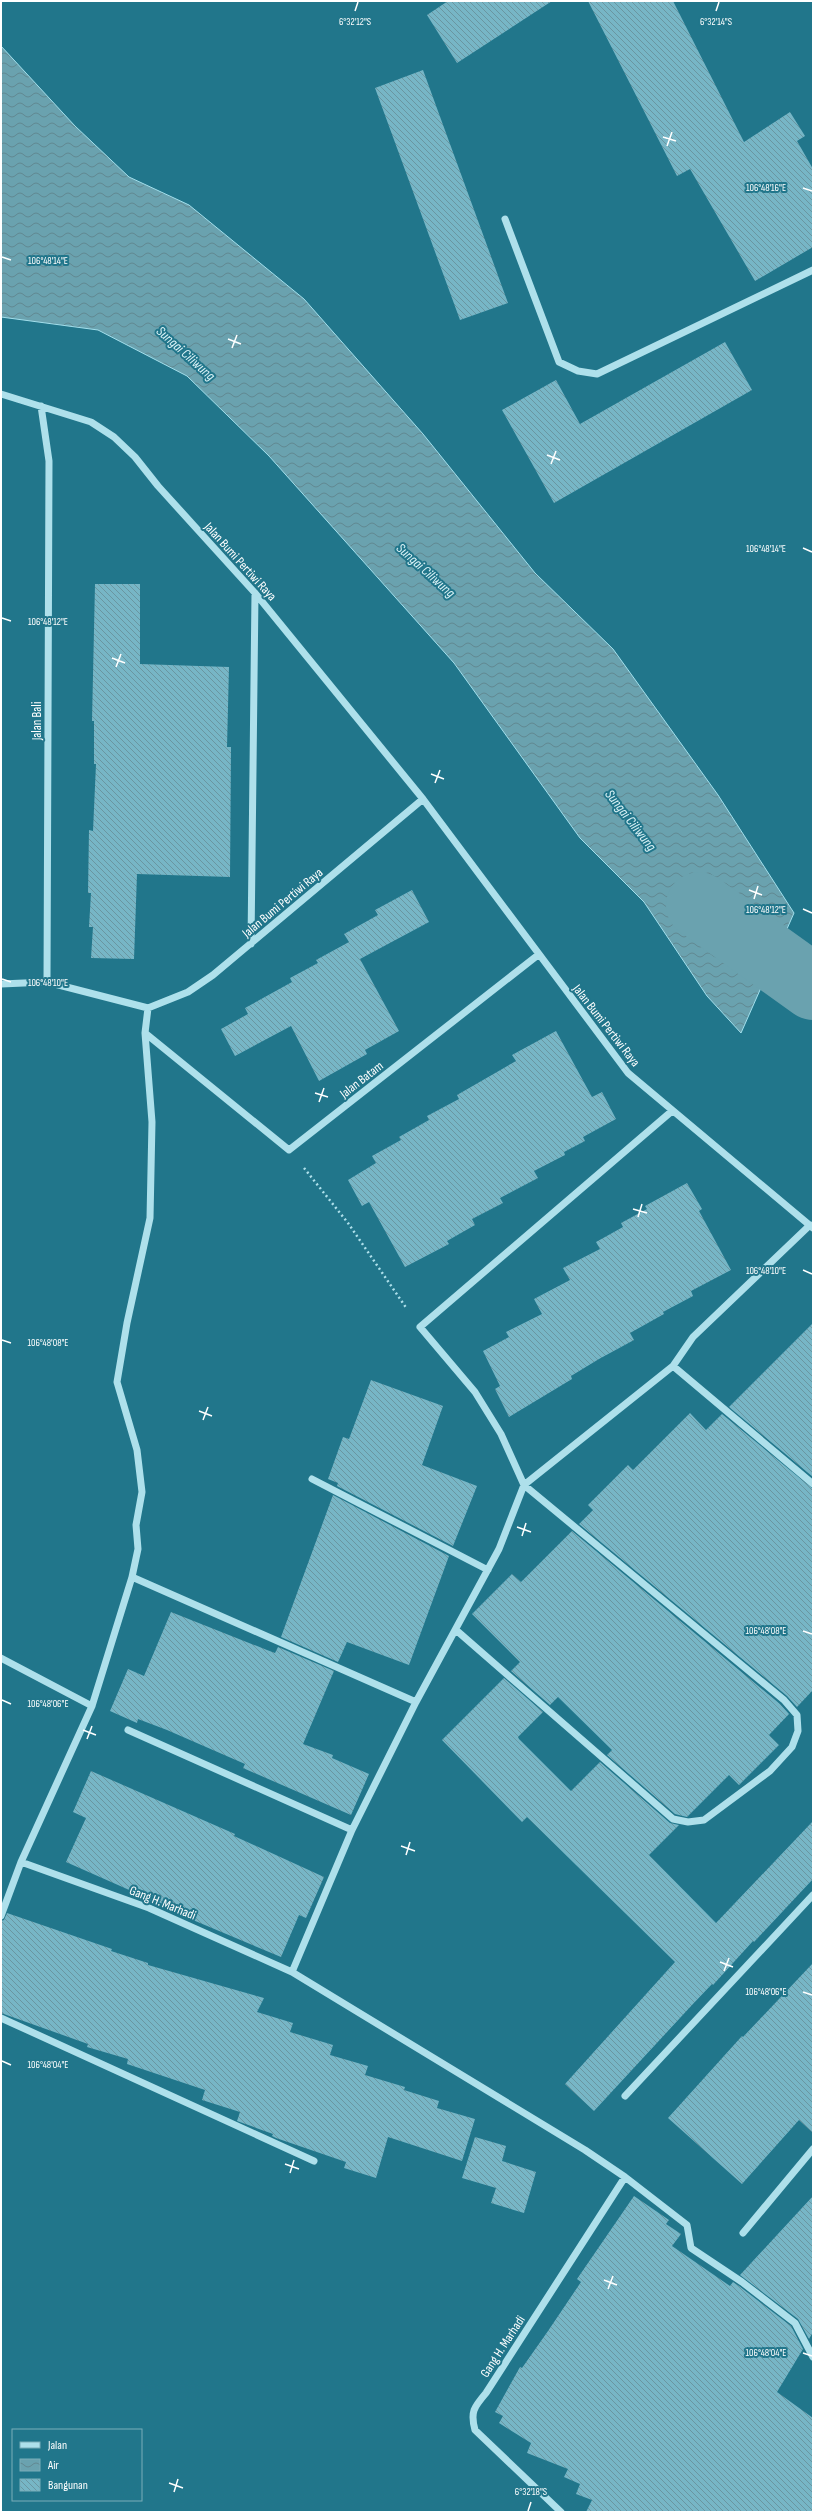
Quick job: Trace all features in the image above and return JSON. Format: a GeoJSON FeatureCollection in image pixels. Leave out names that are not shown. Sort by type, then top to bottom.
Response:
{"type":"FeatureCollection","features":[{"type":"Feature","properties":{"kind":"street"},"geometry":{"type":"LineString","coordinates":[[505,219],[559,362],[578,371],[597,374],[813,270]]}},
{"type":"Feature","properties":{"kind":"street","name":"Jalan Bumi Pertiwi Raya"},"geometry":{"type":"LineString","coordinates":[[1,394],[91,422],[114,437],[135,457],[163,492],[255,593],[423,799],[538,956],[628,1073],[672,1112],[811,1226]]}},
{"type":"Feature","properties":{"kind":"street","name":"Jalan Bali"},"geometry":{"type":"LineString","coordinates":[[41,406],[49,461],[47,982]]}},
{"type":"Feature","properties":{"kind":"street"},"geometry":{"type":"LineString","coordinates":[[251,944],[255,593]]}},
{"type":"Feature","properties":{"kind":"street","name":"Jalan Bumi Pertiwi Raya"},"geometry":{"type":"LineString","coordinates":[[148,1008],[188,992],[251,944],[423,799]]}},
{"type":"Feature","properties":{"kind":"street","name":"Jalan Batam"},"geometry":{"type":"LineString","coordinates":[[289,1150],[538,956]]}},
{"type":"Feature","properties":{"kind":"street"},"geometry":{"type":"LineString","coordinates":[[1,984],[47,982],[148,1008],[146,1033],[152,1122],[150,1218],[127,1323],[117,1382],[137,1450],[142,1492],[136,1525],[138,1549],[132,1577],[92,1706],[21,1862],[1,1916]]}},
{"type":"Feature","properties":{"kind":"street"},"geometry":{"type":"LineString","coordinates":[[146,1033],[289,1150]]}},
{"type":"Feature","properties":{"kind":"street"},"geometry":{"type":"LineString","coordinates":[[456,1630],[674,1819],[688,1822],[704,1820],[770,1771],[792,1747],[798,1731],[797,1715],[784,1700],[524,1485],[501,1434],[476,1392],[420,1327],[672,1112]]}},
{"type":"Feature","properties":{"kind":"street"},"geometry":{"type":"LineString","coordinates":[[292,1972],[352,1830],[416,1702],[499,1549],[524,1485],[673,1366],[693,1337],[811,1226]]}},
{"type":"Feature","properties":{"kind":"street"},"geometry":{"type":"LineString","coordinates":[[673,1366],[813,1484]]}},
{"type":"Feature","properties":{"kind":"street"},"geometry":{"type":"LineString","coordinates":[[312,1479],[488,1570]]}},
{"type":"Feature","properties":{"kind":"street"},"geometry":{"type":"LineString","coordinates":[[132,1577],[416,1702]]}},
{"type":"Feature","properties":{"kind":"street"},"geometry":{"type":"LineString","coordinates":[[1,1658],[92,1706]]}},
{"type":"Feature","properties":{"kind":"street"},"geometry":{"type":"LineString","coordinates":[[128,1730],[352,1830]]}},
{"type":"Feature","properties":{"kind":"street","name":"Gang H. Marhadi"},"geometry":{"type":"LineString","coordinates":[[21,1862],[149,1908],[292,1972],[415,2045],[625,2177],[687,2225],[690,2248],[742,2282],[795,2323],[813,2357]]}},
{"type":"Feature","properties":{"kind":"street"},"geometry":{"type":"LineString","coordinates":[[625,2096],[813,1895]]}},
{"type":"Feature","properties":{"kind":"street"},"geometry":{"type":"LineString","coordinates":[[1,2018],[314,2161]]}},
{"type":"Feature","properties":{"kind":"street"},"geometry":{"type":"LineString","coordinates":[[743,2233],[813,2149]]}},
{"type":"Feature","properties":{"kind":"street","name":"Gang H. Marhadi"},"geometry":{"type":"LineString","coordinates":[[561,2512],[475,2430],[471,2417],[476,2404],[490,2387],[625,2177]]}},
{"type":"Feature","properties":{"kind":"path"},"geometry":{"type":"LineString","coordinates":[[289,1150],[348,1223],[420,1327]]}},
{"type":"Feature","properties":{"kind":"water"},"geometry":{"type":"Polygon","coordinates":[[[1,46],[75,126],[129,177],[189,205],[304,299],[423,434],[535,573],[613,649],[718,795],[794,913],[741,1033],[707,996],[644,902],[580,838],[454,663],[269,456],[187,376],[98,330],[1,317],[1,46]]]}},
{"type":"Feature","properties":{"kind":"building"},"geometry":{"type":"Polygon","coordinates":[[[448,1],[552,1],[457,63],[427,15],[448,1]]]}},
{"type":"Feature","properties":{"kind":"building"},"geometry":{"type":"Polygon","coordinates":[[[588,1],[673,1],[744,142],[790,112],[805,136],[797,141],[813,169],[813,247],[755,281],[690,169],[677,176],[588,1]]]}},
{"type":"Feature","properties":{"kind":"building"},"geometry":{"type":"Polygon","coordinates":[[[423,70],[508,303],[460,320],[375,88],[423,70]]]}},
{"type":"Feature","properties":{"kind":"building"},"geometry":{"type":"Polygon","coordinates":[[[725,342],[752,390],[554,503],[502,410],[556,380],[580,424],[725,342]]]}},
{"type":"Feature","properties":{"kind":"building"},"geometry":{"type":"Polygon","coordinates":[[[95,584],[140,584],[140,664],[229,667],[227,747],[231,747],[230,877],[137,874],[134,959],[91,958],[93,927],[89,927],[91,893],[88,893],[89,830],[93,831],[96,764],[94,764],[94,721],[92,721],[95,584]]]}},
{"type":"Feature","properties":{"kind":"building"},"geometry":{"type":"Polygon","coordinates":[[[412,890],[429,922],[360,959],[399,1031],[365,1050],[367,1054],[319,1081],[291,1026],[235,1056],[221,1029],[248,1014],[245,1008],[292,982],[290,978],[318,963],[316,960],[349,942],[344,934],[378,915],[375,910],[412,890]]]}},
{"type":"Feature","properties":{"kind":"building"},"geometry":{"type":"Polygon","coordinates":[[[556,1031],[592,1097],[602,1092],[616,1119],[583,1137],[585,1141],[564,1152],[565,1155],[534,1171],[538,1178],[500,1198],[503,1203],[472,1219],[475,1225],[447,1241],[449,1244],[405,1267],[369,1202],[362,1206],[348,1180],[376,1163],[372,1156],[401,1140],[399,1137],[429,1120],[427,1116],[459,1099],[457,1095],[516,1061],[512,1055],[556,1031]]]}},
{"type":"Feature","properties":{"kind":"building"},"geometry":{"type":"Polygon","coordinates":[[[687,1183],[702,1209],[699,1211],[731,1270],[691,1291],[693,1296],[663,1312],[664,1314],[630,1333],[634,1340],[571,1376],[572,1379],[509,1417],[495,1389],[500,1386],[483,1351],[509,1337],[506,1332],[542,1314],[534,1299],[570,1280],[563,1268],[600,1249],[596,1242],[623,1227],[621,1223],[647,1209],[645,1206],[687,1183]]]}},
{"type":"Feature","properties":{"kind":"building"},"geometry":{"type":"Polygon","coordinates":[[[813,1323],[813,1477],[729,1407],[813,1323]]]}},
{"type":"Feature","properties":{"kind":"building"},"geometry":{"type":"Polygon","coordinates":[[[371,1380],[443,1406],[422,1465],[477,1486],[453,1546],[337,1486],[338,1483],[328,1479],[343,1437],[349,1439],[371,1380]]]}},
{"type":"Feature","properties":{"kind":"building"},"geometry":{"type":"Polygon","coordinates":[[[690,1413],[706,1430],[722,1414],[813,1489],[813,1690],[797,1707],[787,1696],[579,1524],[593,1510],[588,1505],[628,1465],[633,1470],[690,1413]]]}},
{"type":"Feature","properties":{"kind":"building"},"geometry":{"type":"Polygon","coordinates":[[[333,1495],[449,1556],[409,1665],[347,1642],[338,1662],[281,1637],[333,1495]]]}},
{"type":"Feature","properties":{"kind":"building"},"geometry":{"type":"Polygon","coordinates":[[[572,1531],[780,1704],[789,1714],[769,1735],[779,1745],[739,1785],[729,1775],[687,1817],[675,1814],[607,1755],[612,1750],[558,1697],[550,1705],[511,1671],[520,1662],[472,1614],[512,1574],[521,1582],[572,1531]]]}},
{"type":"Feature","properties":{"kind":"building"},"geometry":{"type":"Polygon","coordinates":[[[171,1612],[275,1653],[278,1647],[334,1671],[303,1744],[333,1755],[332,1758],[369,1774],[351,1815],[243,1768],[245,1764],[167,1730],[138,1719],[137,1723],[110,1711],[128,1669],[144,1676],[171,1612]]]}},
{"type":"Feature","properties":{"kind":"building"},"geometry":{"type":"Polygon","coordinates":[[[504,1678],[543,1712],[518,1737],[519,1739],[571,1791],[600,1762],[670,1823],[679,1825],[649,1855],[716,1923],[813,1821],[813,1879],[713,1985],[712,1984],[692,2005],[594,2111],[565,2084],[675,1962],[527,1817],[522,1822],[442,1740],[504,1678]]]}},
{"type":"Feature","properties":{"kind":"building"},"geometry":{"type":"Polygon","coordinates":[[[91,1771],[235,1834],[234,1836],[324,1877],[306,1918],[299,1915],[281,1957],[162,1907],[127,1889],[66,1862],[86,1818],[73,1812],[91,1771]]]}},
{"type":"Feature","properties":{"kind":"building"},"geometry":{"type":"Polygon","coordinates":[[[7,1913],[112,1949],[111,1951],[148,1963],[148,1965],[264,1998],[257,2012],[293,2023],[290,2032],[333,2045],[330,2055],[368,2066],[365,2075],[405,2087],[404,2090],[439,2101],[437,2108],[475,2119],[462,2161],[388,2137],[376,2178],[344,2168],[346,2162],[276,2138],[272,2136],[273,2134],[237,2121],[240,2112],[202,2100],[205,2090],[127,2064],[128,2059],[87,2047],[88,2044],[1,2013],[1,1921],[4,1920],[7,1913]]]}},
{"type":"Feature","properties":{"kind":"building"},"geometry":{"type":"Polygon","coordinates":[[[813,1963],[813,2133],[799,2120],[742,2184],[668,2118],[742,2036],[743,2037],[813,1963]]]}},
{"type":"Feature","properties":{"kind":"building"},"geometry":{"type":"Polygon","coordinates":[[[475,2137],[506,2146],[502,2161],[536,2172],[524,2213],[491,2203],[496,2188],[462,2178],[475,2137]]]}},
{"type":"Feature","properties":{"kind":"building"},"geometry":{"type":"Polygon","coordinates":[[[634,2196],[669,2220],[666,2224],[681,2234],[672,2246],[730,2286],[733,2282],[739,2286],[791,2326],[803,2349],[777,2392],[813,2418],[813,2512],[586,2512],[592,2500],[576,2494],[580,2484],[564,2477],[568,2469],[527,2453],[531,2443],[499,2423],[503,2416],[495,2412],[520,2367],[522,2368],[581,2282],[577,2279],[634,2196]]]}},
{"type":"Feature","properties":{"kind":"building"},"geometry":{"type":"Polygon","coordinates":[[[813,2196],[813,2332],[809,2339],[798,2319],[740,2275],[813,2196]]]}},
{"type":"Feature","properties":{"kind":"waterway","name":"Sungai Ciliwung"},"geometry":{"type":"LineString","coordinates":[[699,905],[813,987]]}}]}
